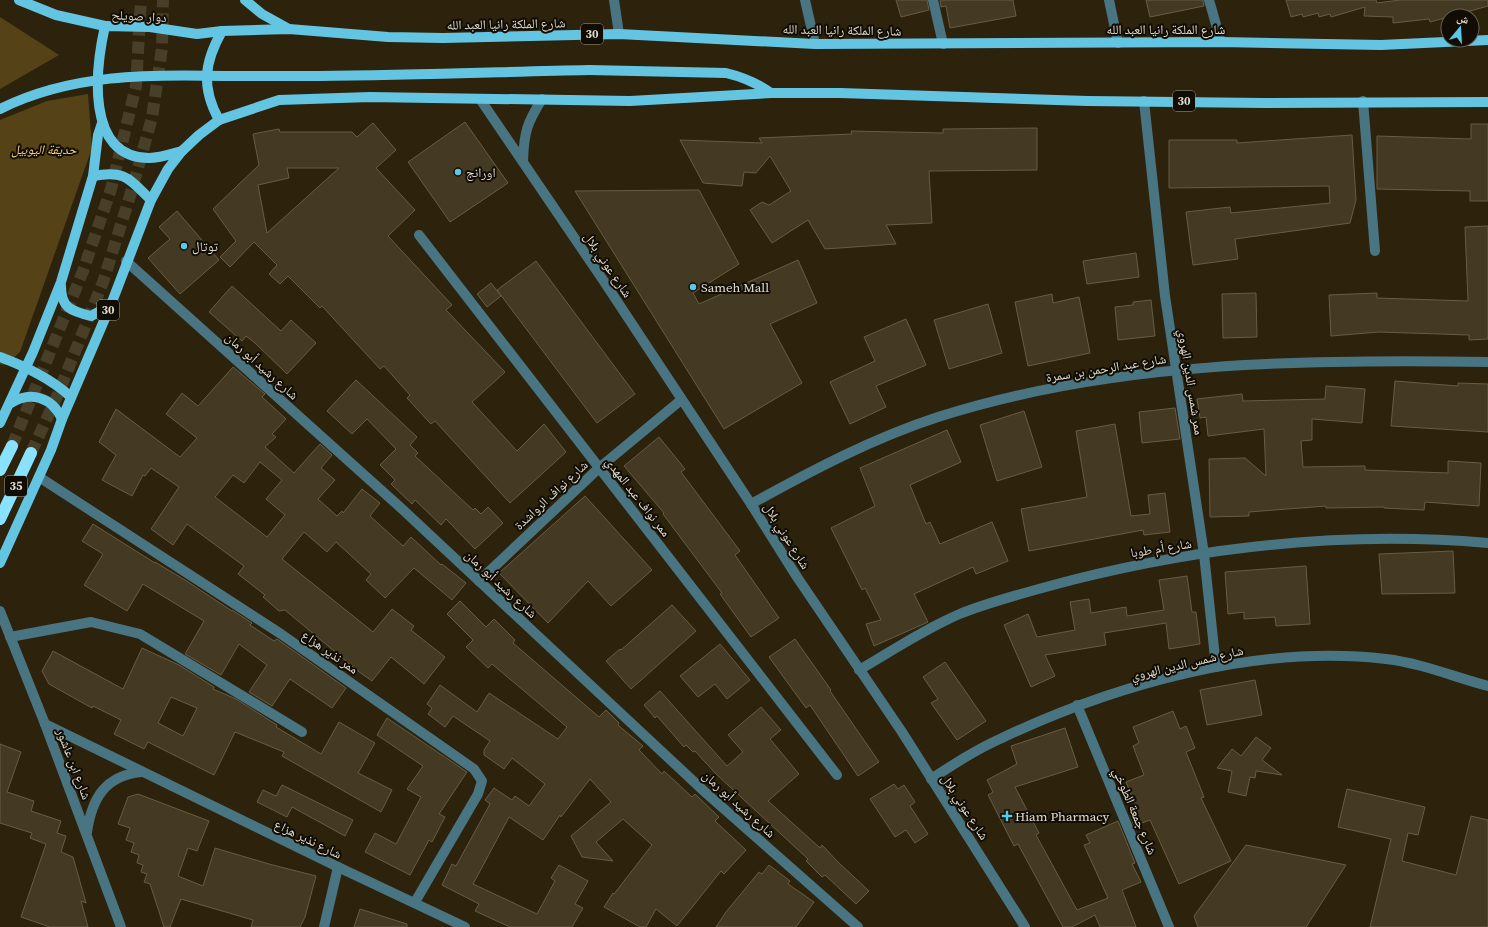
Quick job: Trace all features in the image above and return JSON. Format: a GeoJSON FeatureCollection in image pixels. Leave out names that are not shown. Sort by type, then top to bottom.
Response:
{"type":"FeatureCollection","features":[{"type":"Feature","properties":{"kind":"highway","name":"35"},"geometry":{"type":"LineString","coordinates":[[0,470],[12,446]]}},
{"type":"Feature","properties":{"kind":"highway","name":"35"},"geometry":{"type":"LineString","coordinates":[[0,519],[31,453]]}},
{"type":"Feature","properties":{"kind":"main road","name":"30"},"geometry":{"type":"LineString","coordinates":[[19,0],[56,15],[105,26]]}},
{"type":"Feature","properties":{"kind":"main road"},"geometry":{"type":"LineString","coordinates":[[245,0],[262,14],[290,29]]}},
{"type":"Feature","properties":{"kind":"main road","name":"دوار صويلح"},"geometry":{"type":"LineString","coordinates":[[182,152],[148,158],[133,155],[119,148],[109,137],[102,123],[98,86],[98,69],[105,26],[150,27],[197,34]]}},
{"type":"Feature","properties":{"kind":"main road","name":"شارع الملكة رانيا العبد الله"},"geometry":{"type":"LineString","coordinates":[[197,34],[222,31],[290,29],[419,38],[619,34],[815,44],[1221,42],[1381,45],[1488,40]]}},
{"type":"Feature","properties":{"kind":"main road"},"geometry":{"type":"LineString","coordinates":[[93,176],[115,173],[122,175],[151,200],[168,169],[182,152],[199,135],[219,120],[209,98],[206,73],[212,48],[222,31]]}},
{"type":"Feature","properties":{"kind":"main road"},"geometry":{"type":"LineString","coordinates":[[0,109],[39,93],[79,82],[112,77],[150,75],[360,75],[589,70],[726,73],[742,77],[758,84],[771,93]]}},
{"type":"Feature","properties":{"kind":"main road","name":"30"},"geometry":{"type":"LineString","coordinates":[[219,120],[279,100],[370,97],[630,100],[771,93],[840,92],[1264,103],[1488,102]]}},
{"type":"Feature","properties":{"kind":"main road"},"geometry":{"type":"LineString","coordinates":[[0,423],[11,403],[61,282],[93,176],[98,135],[102,123]]}},
{"type":"Feature","properties":{"kind":"main road","name":"30"},"geometry":{"type":"LineString","coordinates":[[62,419],[112,302],[126,261],[151,200]]}},
{"type":"Feature","properties":{"kind":"main road"},"geometry":{"type":"LineString","coordinates":[[61,282],[61,298],[66,307],[78,313],[91,316],[106,308],[112,302]]}},
{"type":"Feature","properties":{"kind":"main road"},"geometry":{"type":"LineString","coordinates":[[0,358],[25,367],[59,386],[71,397]]}},
{"type":"Feature","properties":{"kind":"main road"},"geometry":{"type":"LineString","coordinates":[[0,563],[39,477],[62,419],[52,404],[36,396],[23,397],[11,403]]}},
{"type":"Feature","properties":{"kind":"street"},"geometry":{"type":"LineString","coordinates":[[614,0],[619,34]]}},
{"type":"Feature","properties":{"kind":"street"},"geometry":{"type":"LineString","coordinates":[[805,0],[815,44]]}},
{"type":"Feature","properties":{"kind":"street"},"geometry":{"type":"LineString","coordinates":[[933,0],[943,44]]}},
{"type":"Feature","properties":{"kind":"street"},"geometry":{"type":"LineString","coordinates":[[1109,0],[1118,43]]}},
{"type":"Feature","properties":{"kind":"street"},"geometry":{"type":"LineString","coordinates":[[1209,0],[1221,42]]}},
{"type":"Feature","properties":{"kind":"street","name":"شارع عوني بلال"},"geometry":{"type":"LineString","coordinates":[[480,98],[751,504],[931,779],[1025,927]]}},
{"type":"Feature","properties":{"kind":"street"},"geometry":{"type":"LineString","coordinates":[[523,161],[524,133],[530,118],[542,99]]}},
{"type":"Feature","properties":{"kind":"street","name":"ممر شمس الدين الهروي"},"geometry":{"type":"LineString","coordinates":[[1144,101],[1155,215],[1176,370],[1204,554],[1216,667]]}},
{"type":"Feature","properties":{"kind":"street"},"geometry":{"type":"LineString","coordinates":[[1363,102],[1376,251]]}},
{"type":"Feature","properties":{"kind":"street","name":"ممر نواف عبد المهدي"},"geometry":{"type":"LineString","coordinates":[[419,235],[837,775]]}},
{"type":"Feature","properties":{"kind":"street","name":"شارع رشيد أبو رمان"},"geometry":{"type":"LineString","coordinates":[[126,261],[401,508],[706,792],[858,927]]}},
{"type":"Feature","properties":{"kind":"street","name":"شارع عبد الرحمن بن سمرة"},"geometry":{"type":"LineString","coordinates":[[751,504],[813,470],[852,452],[937,417],[1023,395],[1176,370],[1390,361],[1488,362]]}},
{"type":"Feature","properties":{"kind":"street","name":"شارع نواف الرواشدة"},"geometry":{"type":"LineString","coordinates":[[479,581],[599,468],[681,400]]}},
{"type":"Feature","properties":{"kind":"street","name":"ممر نذير هزاع"},"geometry":{"type":"LineString","coordinates":[[39,477],[280,634],[474,769],[482,781],[478,794],[415,902]]}},
{"type":"Feature","properties":{"kind":"street","name":"شارع أم طوبا"},"geometry":{"type":"LineString","coordinates":[[859,670],[960,614],[994,601],[1109,571],[1159,560],[1290,544],[1376,538],[1456,540],[1488,544]]}},
{"type":"Feature","properties":{"kind":"street","name":"شارع ابن عاشور"},"geometry":{"type":"LineString","coordinates":[[0,611],[45,724],[121,927]]}},
{"type":"Feature","properties":{"kind":"street"},"geometry":{"type":"LineString","coordinates":[[10,637],[91,622],[140,634],[302,732]]}},
{"type":"Feature","properties":{"kind":"street","name":"شارع شمس الدين الهروي"},"geometry":{"type":"LineString","coordinates":[[931,779],[972,753],[1001,738],[1077,705],[1136,686],[1216,667],[1255,661],[1347,656],[1410,663],[1488,686]]}},
{"type":"Feature","properties":{"kind":"street","name":"شارع جمعة الطوخي"},"geometry":{"type":"LineString","coordinates":[[1077,705],[1169,927]]}},
{"type":"Feature","properties":{"kind":"street","name":"شارع نذير هزاع"},"geometry":{"type":"LineString","coordinates":[[45,724],[141,772],[465,927]]}},
{"type":"Feature","properties":{"kind":"street"},"geometry":{"type":"LineString","coordinates":[[87,834],[92,806],[108,784],[126,774],[141,772]]}},
{"type":"Feature","properties":{"kind":"street"},"geometry":{"type":"LineString","coordinates":[[324,927],[338,867]]}},
{"type":"Feature","properties":{"kind":"green space"},"geometry":{"type":"Polygon","coordinates":[[[0,17],[59,55],[0,89],[0,17]]]}},
{"type":"Feature","properties":{"kind":"green space","name":"حديقة اليوبيل"},"geometry":{"type":"Polygon","coordinates":[[[88,94],[92,148],[20,352],[5,365],[0,364],[0,120],[47,101],[88,94]]]}},
{"type":"Feature","properties":{"kind":"building"},"geometry":{"type":"Polygon","coordinates":[[[896,0],[927,0],[929,10],[901,17],[896,0]]]}},
{"type":"Feature","properties":{"kind":"building"},"geometry":{"type":"Polygon","coordinates":[[[940,0],[1013,0],[1016,16],[950,28],[946,6],[941,7],[940,0]]]}},
{"type":"Feature","properties":{"kind":"building"},"geometry":{"type":"Polygon","coordinates":[[[1146,0],[1203,0],[1204,6],[1150,17],[1146,0]]]}},
{"type":"Feature","properties":{"kind":"building"},"geometry":{"type":"Polygon","coordinates":[[[1286,0],[1376,0],[1377,3],[1400,0],[1488,0],[1488,6],[1480,8],[1440,8],[1440,19],[1430,22],[1429,19],[1393,23],[1393,17],[1364,16],[1365,7],[1331,17],[1330,14],[1319,17],[1318,13],[1303,17],[1302,14],[1291,17],[1286,0]]]}},
{"type":"Feature","properties":{"kind":"building","name":"اورانج"},"geometry":{"type":"Polygon","coordinates":[[[465,122],[508,183],[450,222],[408,162],[465,122]]]}},
{"type":"Feature","properties":{"kind":"building"},"geometry":{"type":"Polygon","coordinates":[[[373,123],[396,150],[376,168],[415,210],[388,236],[452,305],[446,310],[505,372],[472,402],[517,451],[544,424],[566,452],[510,503],[435,421],[431,424],[407,398],[410,395],[384,366],[380,369],[322,306],[320,308],[288,276],[280,284],[269,274],[277,265],[254,242],[230,267],[220,257],[236,241],[213,209],[259,165],[253,134],[279,129],[280,132],[352,132],[357,137],[373,123]],[[287,168],[289,178],[258,185],[267,233],[339,168],[287,168]]]}},
{"type":"Feature","properties":{"kind":"building"},"geometry":{"type":"Polygon","coordinates":[[[1471,124],[1488,124],[1488,201],[1470,201],[1470,191],[1377,189],[1377,136],[1471,139],[1471,124]]]}},
{"type":"Feature","properties":{"kind":"building"},"geometry":{"type":"Polygon","coordinates":[[[1037,128],[1037,170],[929,171],[932,223],[886,225],[896,244],[825,249],[808,220],[772,243],[750,210],[762,202],[769,205],[791,191],[770,156],[756,173],[744,172],[742,186],[703,183],[680,140],[762,143],[759,138],[852,134],[851,131],[943,133],[943,129],[1037,128]]]}},
{"type":"Feature","properties":{"kind":"building"},"geometry":{"type":"Polygon","coordinates":[[[1352,135],[1356,200],[1350,223],[1235,239],[1238,259],[1193,265],[1186,212],[1230,207],[1231,213],[1330,203],[1329,186],[1169,188],[1169,140],[1237,140],[1237,143],[1352,135]]]}},
{"type":"Feature","properties":{"kind":"building","name":"Sameh Mall"},"geometry":{"type":"Polygon","coordinates":[[[699,190],[739,264],[693,293],[699,304],[798,260],[817,303],[770,324],[802,383],[724,429],[575,191],[699,190]]]}},
{"type":"Feature","properties":{"kind":"building","name":"توتال"},"geometry":{"type":"Polygon","coordinates":[[[177,211],[219,260],[180,294],[148,258],[170,239],[159,227],[177,211]]]}},
{"type":"Feature","properties":{"kind":"building"},"geometry":{"type":"Polygon","coordinates":[[[1488,226],[1488,339],[1469,340],[1469,335],[1379,332],[1331,336],[1329,295],[1377,293],[1377,298],[1468,301],[1465,227],[1488,226]]]}},
{"type":"Feature","properties":{"kind":"building"},"geometry":{"type":"Polygon","coordinates":[[[1136,253],[1139,277],[1087,284],[1083,261],[1136,253]]]}},
{"type":"Feature","properties":{"kind":"building"},"geometry":{"type":"Polygon","coordinates":[[[536,261],[635,394],[597,423],[497,290],[536,261]]]}},
{"type":"Feature","properties":{"kind":"building"},"geometry":{"type":"Polygon","coordinates":[[[491,283],[501,296],[487,307],[477,294],[491,283]]]}},
{"type":"Feature","properties":{"kind":"building"},"geometry":{"type":"Polygon","coordinates":[[[232,286],[281,331],[291,320],[316,343],[287,374],[255,343],[246,336],[242,341],[209,312],[232,286]]]}},
{"type":"Feature","properties":{"kind":"building"},"geometry":{"type":"Polygon","coordinates":[[[1256,293],[1257,337],[1223,338],[1222,294],[1256,293]]]}},
{"type":"Feature","properties":{"kind":"building"},"geometry":{"type":"Polygon","coordinates":[[[1052,294],[1053,303],[1079,297],[1090,353],[1028,366],[1015,302],[1052,294]]]}},
{"type":"Feature","properties":{"kind":"building"},"geometry":{"type":"Polygon","coordinates":[[[1151,300],[1155,336],[1118,340],[1115,307],[1133,305],[1133,302],[1151,300]]]}},
{"type":"Feature","properties":{"kind":"building"},"geometry":{"type":"Polygon","coordinates":[[[988,304],[1002,353],[949,369],[934,320],[988,304]]]}},
{"type":"Feature","properties":{"kind":"building"},"geometry":{"type":"Polygon","coordinates":[[[906,319],[926,365],[876,386],[886,407],[850,424],[830,382],[875,361],[864,337],[906,319]]]}},
{"type":"Feature","properties":{"kind":"building"},"geometry":{"type":"Polygon","coordinates":[[[233,367],[265,394],[262,397],[286,419],[272,434],[276,437],[265,447],[294,473],[320,444],[332,455],[321,468],[335,480],[318,499],[337,516],[342,511],[343,513],[362,489],[380,503],[370,516],[403,546],[411,537],[441,565],[442,564],[466,583],[452,600],[414,568],[385,598],[366,580],[371,574],[336,542],[327,552],[304,532],[282,559],[373,632],[392,609],[414,626],[411,630],[445,657],[424,684],[391,657],[372,681],[285,610],[279,611],[263,597],[265,595],[238,574],[244,566],[187,524],[173,545],[151,529],[179,487],[151,468],[145,476],[143,475],[132,496],[102,480],[116,455],[99,442],[116,409],[180,457],[197,438],[166,414],[182,393],[198,406],[233,367]],[[260,462],[244,483],[233,475],[215,497],[267,537],[285,515],[266,499],[282,480],[260,462]]]}},
{"type":"Feature","properties":{"kind":"building"},"geometry":{"type":"Polygon","coordinates":[[[356,380],[417,437],[410,445],[418,453],[415,456],[473,510],[475,508],[481,514],[488,507],[503,523],[475,549],[446,519],[441,525],[415,500],[412,504],[391,484],[395,480],[380,465],[396,449],[367,419],[352,434],[327,411],[356,380]]]}},
{"type":"Feature","properties":{"kind":"building"},"geometry":{"type":"Polygon","coordinates":[[[1395,381],[1458,386],[1458,383],[1488,384],[1488,432],[1391,426],[1395,381]]]}},
{"type":"Feature","properties":{"kind":"building"},"geometry":{"type":"Polygon","coordinates":[[[1326,386],[1365,389],[1362,423],[1312,419],[1312,440],[1301,441],[1303,467],[1365,466],[1365,470],[1448,473],[1448,461],[1481,463],[1479,506],[1425,502],[1424,510],[1384,507],[1326,508],[1326,506],[1249,512],[1249,516],[1210,517],[1209,459],[1245,458],[1266,476],[1264,429],[1208,436],[1206,417],[1200,418],[1197,399],[1242,394],[1243,401],[1325,399],[1326,386]]]}},
{"type":"Feature","properties":{"kind":"building"},"geometry":{"type":"Polygon","coordinates":[[[1175,408],[1180,439],[1142,443],[1139,412],[1175,408]]]}},
{"type":"Feature","properties":{"kind":"building"},"geometry":{"type":"Polygon","coordinates":[[[1024,411],[1042,467],[997,481],[980,425],[1024,411]]]}},
{"type":"Feature","properties":{"kind":"building"},"geometry":{"type":"Polygon","coordinates":[[[1115,424],[1131,516],[1150,514],[1148,495],[1165,493],[1170,532],[1144,535],[1143,530],[1029,551],[1021,509],[1087,497],[1076,431],[1115,424]]]}},
{"type":"Feature","properties":{"kind":"building"},"geometry":{"type":"Polygon","coordinates":[[[947,430],[961,462],[910,485],[926,524],[930,522],[940,544],[992,522],[1008,561],[976,574],[973,567],[914,594],[928,622],[874,646],[866,624],[881,620],[865,588],[862,590],[831,528],[875,506],[860,468],[947,430]]]}},
{"type":"Feature","properties":{"kind":"building"},"geometry":{"type":"Polygon","coordinates":[[[659,437],[685,469],[681,472],[740,551],[735,555],[779,618],[751,637],[720,594],[722,593],[663,514],[664,513],[624,466],[659,437]]]}},
{"type":"Feature","properties":{"kind":"building"},"geometry":{"type":"Polygon","coordinates":[[[585,496],[652,570],[611,606],[588,581],[548,623],[499,573],[585,496]]]}},
{"type":"Feature","properties":{"kind":"building"},"geometry":{"type":"Polygon","coordinates":[[[93,524],[232,610],[252,623],[250,625],[274,641],[277,639],[346,688],[332,708],[290,679],[272,706],[249,692],[267,665],[239,644],[221,675],[185,654],[204,621],[143,584],[127,611],[84,585],[103,554],[82,541],[93,524]]]}},
{"type":"Feature","properties":{"kind":"building"},"geometry":{"type":"Polygon","coordinates":[[[1453,551],[1455,593],[1382,594],[1379,554],[1453,551]]]}},
{"type":"Feature","properties":{"kind":"building"},"geometry":{"type":"Polygon","coordinates":[[[1306,566],[1310,624],[1276,626],[1275,617],[1244,619],[1244,612],[1228,614],[1225,572],[1306,566]]]}},
{"type":"Feature","properties":{"kind":"building"},"geometry":{"type":"Polygon","coordinates":[[[1187,576],[1192,612],[1196,612],[1200,644],[1169,649],[1166,623],[1104,633],[1106,645],[1045,655],[1055,676],[1031,687],[1004,625],[1028,614],[1037,637],[1075,630],[1070,602],[1089,599],[1091,613],[1126,607],[1127,616],[1164,610],[1159,580],[1187,576]]]}},
{"type":"Feature","properties":{"kind":"building"},"geometry":{"type":"Polygon","coordinates":[[[460,601],[486,627],[494,619],[515,640],[513,643],[599,717],[606,710],[619,723],[618,725],[643,746],[639,750],[662,774],[664,771],[692,797],[695,794],[719,817],[715,821],[746,850],[724,874],[721,871],[677,926],[656,909],[646,927],[640,927],[604,907],[613,893],[614,894],[652,845],[623,819],[596,842],[613,861],[582,857],[571,836],[611,802],[590,779],[561,817],[560,815],[543,840],[509,817],[473,884],[537,914],[555,881],[551,878],[559,865],[588,881],[575,904],[583,908],[572,927],[510,927],[475,911],[479,904],[442,885],[452,864],[456,866],[490,804],[485,800],[494,788],[512,800],[515,796],[529,806],[545,784],[512,758],[504,769],[484,755],[484,750],[490,741],[453,716],[445,727],[428,714],[432,708],[427,704],[440,685],[477,712],[489,693],[558,739],[567,727],[492,664],[488,668],[466,647],[473,640],[447,614],[460,601]]]}},
{"type":"Feature","properties":{"kind":"building"},"geometry":{"type":"Polygon","coordinates":[[[672,605],[696,631],[631,689],[606,661],[620,649],[621,650],[672,605]]]}},
{"type":"Feature","properties":{"kind":"building"},"geometry":{"type":"Polygon","coordinates":[[[795,639],[879,762],[858,776],[810,705],[806,708],[769,657],[795,639]]]}},
{"type":"Feature","properties":{"kind":"building"},"geometry":{"type":"Polygon","coordinates":[[[720,644],[750,680],[727,699],[715,684],[698,697],[680,676],[720,644]]]}},
{"type":"Feature","properties":{"kind":"building"},"geometry":{"type":"Polygon","coordinates":[[[142,648],[179,665],[214,687],[213,689],[236,699],[277,725],[276,727],[321,754],[339,722],[375,743],[358,773],[392,790],[381,812],[282,756],[284,752],[235,732],[214,775],[148,742],[144,749],[114,734],[121,720],[93,706],[92,708],[49,684],[42,671],[53,651],[123,689],[142,648]],[[171,697],[158,723],[183,736],[197,708],[171,697]]]}},
{"type":"Feature","properties":{"kind":"building"},"geometry":{"type":"Polygon","coordinates":[[[945,662],[986,721],[957,740],[931,703],[938,699],[923,677],[945,662]]]}},
{"type":"Feature","properties":{"kind":"building"},"geometry":{"type":"Polygon","coordinates":[[[1255,680],[1262,715],[1207,725],[1200,690],[1255,680]]]}},
{"type":"Feature","properties":{"kind":"building"},"geometry":{"type":"Polygon","coordinates":[[[660,691],[727,766],[743,752],[728,735],[761,707],[781,730],[770,739],[799,774],[768,801],[820,848],[822,845],[869,891],[856,904],[825,875],[822,877],[806,861],[808,859],[716,774],[695,751],[693,752],[686,745],[684,747],[657,716],[655,718],[644,705],[660,691]]]}},
{"type":"Feature","properties":{"kind":"building"},"geometry":{"type":"Polygon","coordinates":[[[1173,711],[1180,729],[1186,726],[1195,748],[1186,752],[1204,797],[1201,798],[1231,861],[1179,884],[1150,820],[1134,826],[1130,815],[1138,811],[1126,782],[1144,775],[1133,746],[1139,743],[1133,727],[1173,711]]]}},
{"type":"Feature","properties":{"kind":"building"},"geometry":{"type":"Polygon","coordinates":[[[387,718],[467,772],[439,814],[445,817],[432,842],[429,840],[410,875],[365,852],[375,833],[396,844],[421,797],[407,789],[423,766],[377,735],[387,718]]]}},
{"type":"Feature","properties":{"kind":"building"},"geometry":{"type":"Polygon","coordinates":[[[1065,728],[1078,767],[1015,787],[1039,833],[1036,835],[1077,910],[1108,898],[1084,845],[1090,843],[1086,835],[1118,821],[1135,863],[1132,864],[1141,882],[1122,890],[1136,927],[1100,927],[1095,915],[1072,927],[1063,927],[1018,844],[1014,846],[988,795],[993,792],[987,780],[1017,764],[1011,746],[1065,728]]]}},
{"type":"Feature","properties":{"kind":"building"},"geometry":{"type":"Polygon","coordinates":[[[1256,737],[1271,748],[1262,760],[1282,775],[1256,771],[1255,778],[1250,777],[1246,796],[1228,792],[1232,771],[1217,768],[1232,749],[1241,756],[1256,737]]]}},
{"type":"Feature","properties":{"kind":"building"},"geometry":{"type":"Polygon","coordinates":[[[0,744],[21,752],[7,792],[34,801],[31,811],[61,821],[57,833],[66,836],[61,852],[73,857],[86,903],[81,901],[88,927],[50,927],[21,917],[46,844],[30,838],[32,833],[0,823],[0,744]]]}},
{"type":"Feature","properties":{"kind":"building"},"geometry":{"type":"Polygon","coordinates":[[[894,784],[898,789],[904,785],[915,802],[910,806],[928,834],[915,843],[906,830],[895,837],[870,799],[894,784]]]}},
{"type":"Feature","properties":{"kind":"building"},"geometry":{"type":"Polygon","coordinates":[[[282,785],[353,820],[345,836],[292,807],[287,817],[257,802],[263,790],[276,796],[282,785]]]}},
{"type":"Feature","properties":{"kind":"building"},"geometry":{"type":"Polygon","coordinates":[[[1347,789],[1425,807],[1418,835],[1408,833],[1402,861],[1456,875],[1471,816],[1488,820],[1488,927],[1370,927],[1391,839],[1338,827],[1347,789]]]}},
{"type":"Feature","properties":{"kind":"building"},"geometry":{"type":"Polygon","coordinates":[[[138,794],[209,821],[197,851],[188,848],[178,876],[203,886],[215,848],[316,876],[305,917],[300,927],[251,927],[253,920],[181,899],[170,927],[164,927],[150,884],[144,882],[147,874],[141,872],[143,865],[137,863],[139,855],[131,852],[134,843],[126,840],[130,828],[118,824],[128,797],[138,794]]]}},
{"type":"Feature","properties":{"kind":"building"},"geometry":{"type":"Polygon","coordinates":[[[1246,845],[1346,865],[1306,927],[1198,927],[1194,916],[1246,845]]]}},
{"type":"Feature","properties":{"kind":"building"},"geometry":{"type":"Polygon","coordinates":[[[769,865],[790,881],[788,884],[814,902],[796,927],[716,927],[726,912],[759,872],[762,874],[769,865]]]}},
{"type":"Feature","properties":{"kind":"building"},"geometry":{"type":"Polygon","coordinates":[[[360,909],[407,924],[407,927],[354,927],[360,909]]]}},
{"type":"Feature","properties":{"kind":"tunnel"},"geometry":{"type":"LineString","coordinates":[[12,446],[83,271],[111,189],[136,86],[141,0]]}},
{"type":"Feature","properties":{"kind":"tunnel"},"geometry":{"type":"LineString","coordinates":[[31,453],[58,394],[103,282],[130,196],[152,118],[162,48],[163,0]]}},
{"type":"Feature","properties":{"kind":"place","name":"اورانج"},"geometry":{"type":"Point","coordinates":[458,172]}},
{"type":"Feature","properties":{"kind":"place","name":"توتال"},"geometry":{"type":"Point","coordinates":[184,246]}},
{"type":"Feature","properties":{"kind":"place","name":"Sameh Mall"},"geometry":{"type":"Point","coordinates":[693,287]}},
{"type":"Feature","properties":{"kind":"place","name":"Hiam Pharmacy"},"geometry":{"type":"Point","coordinates":[1007,816]}}]}
